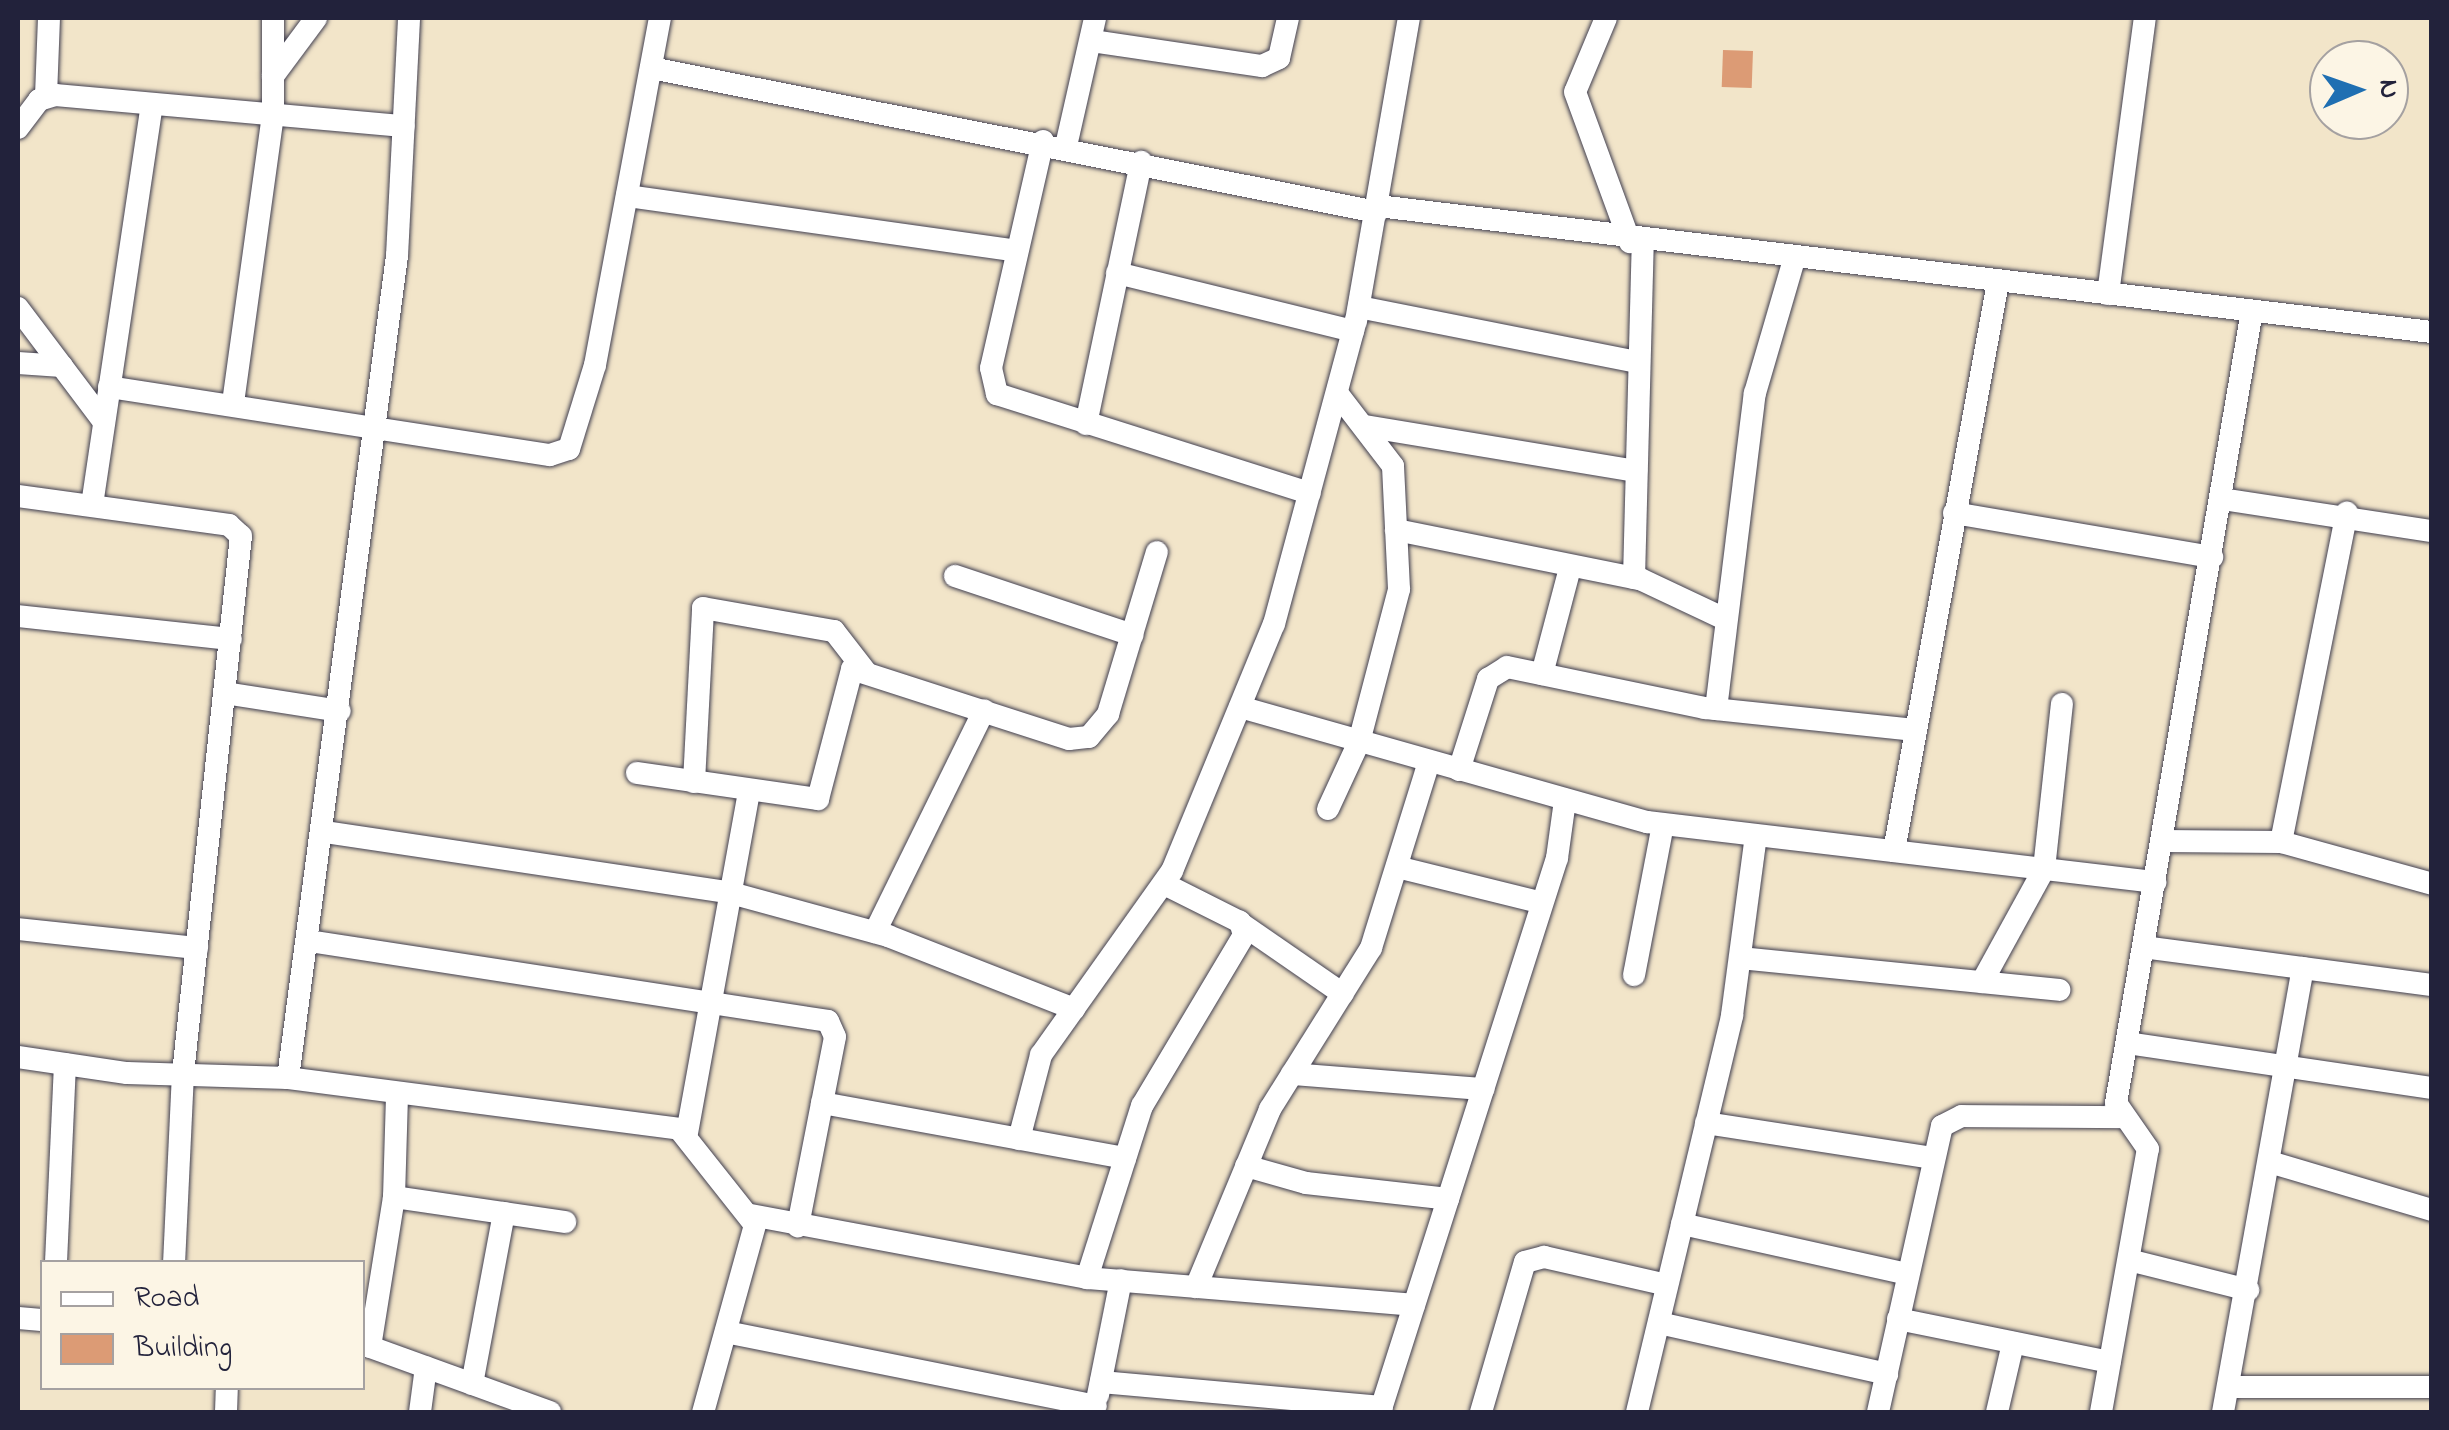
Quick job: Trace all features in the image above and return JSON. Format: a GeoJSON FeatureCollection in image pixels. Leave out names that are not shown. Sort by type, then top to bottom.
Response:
{"type":"FeatureCollection","features":[{"type":"Feature","properties":{"kind":"street"},"geometry":{"type":"LineString","coordinates":[[18,128],[46,96],[49,18]]}},
{"type":"Feature","properties":{"kind":"street"},"geometry":{"type":"LineString","coordinates":[[234,403],[274,114],[273,18]]}},
{"type":"Feature","properties":{"kind":"street"},"geometry":{"type":"LineString","coordinates":[[273,76],[316,18]]}},
{"type":"Feature","properties":{"kind":"street"},"geometry":{"type":"LineString","coordinates":[[288,1078],[376,422],[404,126],[409,18]]}},
{"type":"Feature","properties":{"kind":"street"},"geometry":{"type":"LineString","coordinates":[[110,386],[376,422],[550,455],[569,449],[627,196],[660,18]]}},
{"type":"Feature","properties":{"kind":"street"},"geometry":{"type":"LineString","coordinates":[[1066,146],[1094,29],[1262,66],[1278,58],[1288,18]]}},
{"type":"Feature","properties":{"kind":"street"},"geometry":{"type":"LineString","coordinates":[[1019,1139],[1037,1064],[1164,884],[1240,707],[1310,493],[1359,307],[1409,18]]}},
{"type":"Feature","properties":{"kind":"street"},"geometry":{"type":"LineString","coordinates":[[2108,294],[2145,18]]}},
{"type":"Feature","properties":{"kind":"street"},"geometry":{"type":"LineString","coordinates":[[1596,19],[1575,92],[1636,243],[1634,578]]}},
{"type":"Feature","properties":{"kind":"street"},"geometry":{"type":"LineString","coordinates":[[651,68],[1378,209],[1636,243],[2432,332]]}},
{"type":"Feature","properties":{"kind":"street"},"geometry":{"type":"LineString","coordinates":[[46,96],[404,126]]}},
{"type":"Feature","properties":{"kind":"street"},"geometry":{"type":"LineString","coordinates":[[92,505],[152,104]]}},
{"type":"Feature","properties":{"kind":"street"},"geometry":{"type":"LineString","coordinates":[[1042,141],[992,382],[1006,400],[1310,493]]}},
{"type":"Feature","properties":{"kind":"street"},"geometry":{"type":"LineString","coordinates":[[1086,424],[1140,162]]}},
{"type":"Feature","properties":{"kind":"street"},"geometry":{"type":"LineString","coordinates":[[627,196],[1017,251]]}},
{"type":"Feature","properties":{"kind":"street"},"geometry":{"type":"LineString","coordinates":[[1716,709],[1755,393],[1794,260]]}},
{"type":"Feature","properties":{"kind":"street"},"geometry":{"type":"LineString","coordinates":[[1118,273],[1353,331]]}},
{"type":"Feature","properties":{"kind":"street"},"geometry":{"type":"LineString","coordinates":[[1894,851],[1998,282]]}},
{"type":"Feature","properties":{"kind":"street"},"geometry":{"type":"LineString","coordinates":[[1359,307],[1638,362]]}},
{"type":"Feature","properties":{"kind":"street"},"geometry":{"type":"LineString","coordinates":[[18,308],[104,422]]}},
{"type":"Feature","properties":{"kind":"street"},"geometry":{"type":"LineString","coordinates":[[2101,1412],[2148,1149],[2122,1118],[2126,1043],[2252,311]]}},
{"type":"Feature","properties":{"kind":"street"},"geometry":{"type":"LineString","coordinates":[[18,363],[62,366]]}},
{"type":"Feature","properties":{"kind":"street"},"geometry":{"type":"LineString","coordinates":[[1328,809],[1359,742],[1398,600],[1393,466],[1337,393]]}},
{"type":"Feature","properties":{"kind":"street"},"geometry":{"type":"LineString","coordinates":[[1364,426],[1636,471]]}},
{"type":"Feature","properties":{"kind":"street"},"geometry":{"type":"LineString","coordinates":[[18,496],[237,530],[232,639],[183,1073],[174,1260]]}},
{"type":"Feature","properties":{"kind":"street"},"geometry":{"type":"LineString","coordinates":[[2222,499],[2347,513],[2432,531]]}},
{"type":"Feature","properties":{"kind":"street"},"geometry":{"type":"LineString","coordinates":[[1954,513],[2212,557]]}},
{"type":"Feature","properties":{"kind":"street"},"geometry":{"type":"LineString","coordinates":[[2280,842],[2347,513]]}},
{"type":"Feature","properties":{"kind":"street"},"geometry":{"type":"LineString","coordinates":[[1396,530],[1634,578],[1725,620]]}},
{"type":"Feature","properties":{"kind":"street"},"geometry":{"type":"LineString","coordinates":[[694,782],[703,608],[834,631],[865,670],[984,710],[1090,738],[1108,714],[1158,552]]}},
{"type":"Feature","properties":{"kind":"street"},"geometry":{"type":"LineString","coordinates":[[1542,674],[1570,568]]}},
{"type":"Feature","properties":{"kind":"street"},"geometry":{"type":"LineString","coordinates":[[955,576],[1132,636]]}},
{"type":"Feature","properties":{"kind":"street"},"geometry":{"type":"LineString","coordinates":[[18,616],[232,639]]}},
{"type":"Feature","properties":{"kind":"street"},"geometry":{"type":"LineString","coordinates":[[636,773],[818,799],[844,679],[865,670]]}},
{"type":"Feature","properties":{"kind":"street"},"geometry":{"type":"LineString","coordinates":[[1459,770],[1492,672],[1542,674],[1716,709],[1916,730]]}},
{"type":"Feature","properties":{"kind":"street"},"geometry":{"type":"LineString","coordinates":[[225,693],[340,710]]}},
{"type":"Feature","properties":{"kind":"street"},"geometry":{"type":"LineString","coordinates":[[1982,982],[2044,869],[2062,704]]}},
{"type":"Feature","properties":{"kind":"street"},"geometry":{"type":"LineString","coordinates":[[1240,707],[1662,825],[2155,882]]}},
{"type":"Feature","properties":{"kind":"street"},"geometry":{"type":"LineString","coordinates":[[875,932],[984,710]]}},
{"type":"Feature","properties":{"kind":"street"},"geometry":{"type":"LineString","coordinates":[[1196,1287],[1246,1166],[1292,1074],[1371,948],[1430,762]]}},
{"type":"Feature","properties":{"kind":"street"},"geometry":{"type":"LineString","coordinates":[[687,1134],[749,792]]}},
{"type":"Feature","properties":{"kind":"street"},"geometry":{"type":"LineString","coordinates":[[726,1332],[1097,1400],[1381,1410],[1542,903],[1565,800]]}},
{"type":"Feature","properties":{"kind":"street"},"geometry":{"type":"LineString","coordinates":[[1634,975],[1662,825]]}},
{"type":"Feature","properties":{"kind":"street"},"geometry":{"type":"LineString","coordinates":[[324,832],[730,894],[875,932],[1074,1008]]}},
{"type":"Feature","properties":{"kind":"street"},"geometry":{"type":"LineString","coordinates":[[1637,1412],[1706,1123],[1740,958],[1756,836]]}},
{"type":"Feature","properties":{"kind":"street"},"geometry":{"type":"LineString","coordinates":[[2162,841],[2280,842],[2432,884]]}},
{"type":"Feature","properties":{"kind":"street"},"geometry":{"type":"LineString","coordinates":[[1397,868],[1542,903]]}},
{"type":"Feature","properties":{"kind":"street"},"geometry":{"type":"LineString","coordinates":[[1164,884],[1244,925],[1342,994]]}},
{"type":"Feature","properties":{"kind":"street"},"geometry":{"type":"LineString","coordinates":[[1087,1278],[1142,1106],[1244,925]]}},
{"type":"Feature","properties":{"kind":"street"},"geometry":{"type":"LineString","coordinates":[[18,929],[197,948]]}},
{"type":"Feature","properties":{"kind":"street"},"geometry":{"type":"LineString","coordinates":[[308,941],[712,997],[834,1025],[798,1226]]}},
{"type":"Feature","properties":{"kind":"street"},"geometry":{"type":"LineString","coordinates":[[2143,947],[2432,985]]}},
{"type":"Feature","properties":{"kind":"street"},"geometry":{"type":"LineString","coordinates":[[1740,958],[2059,990]]}},
{"type":"Feature","properties":{"kind":"street"},"geometry":{"type":"LineString","coordinates":[[2223,1412],[2273,1163],[2303,968]]}},
{"type":"Feature","properties":{"kind":"street"},"geometry":{"type":"LineString","coordinates":[[2126,1043],[2287,1071],[2432,1088]]}},
{"type":"Feature","properties":{"kind":"street"},"geometry":{"type":"LineString","coordinates":[[18,1057],[65,1064],[288,1078],[397,1098],[657,1123],[687,1134],[751,1215],[754,1233],[703,1412]]}},
{"type":"Feature","properties":{"kind":"street"},"geometry":{"type":"LineString","coordinates":[[56,1260],[65,1064]]}},
{"type":"Feature","properties":{"kind":"street"},"geometry":{"type":"LineString","coordinates":[[1292,1074],[1483,1089]]}},
{"type":"Feature","properties":{"kind":"street"},"geometry":{"type":"LineString","coordinates":[[397,1098],[394,1197],[366,1345],[550,1412]]}},
{"type":"Feature","properties":{"kind":"street"},"geometry":{"type":"LineString","coordinates":[[822,1103],[1125,1158]]}},
{"type":"Feature","properties":{"kind":"street"},"geometry":{"type":"LineString","coordinates":[[1878,1412],[1932,1158],[1948,1119],[2122,1118]]}},
{"type":"Feature","properties":{"kind":"street"},"geometry":{"type":"LineString","coordinates":[[1706,1123],[1932,1158]]}},
{"type":"Feature","properties":{"kind":"street"},"geometry":{"type":"LineString","coordinates":[[2273,1163],[2432,1210]]}},
{"type":"Feature","properties":{"kind":"street"},"geometry":{"type":"LineString","coordinates":[[1246,1166],[1306,1184],[1448,1198]]}},
{"type":"Feature","properties":{"kind":"street"},"geometry":{"type":"LineString","coordinates":[[394,1197],[565,1222]]}},
{"type":"Feature","properties":{"kind":"street"},"geometry":{"type":"LineString","coordinates":[[472,1384],[504,1213]]}},
{"type":"Feature","properties":{"kind":"street"},"geometry":{"type":"LineString","coordinates":[[751,1215],[1087,1278],[1414,1305]]}},
{"type":"Feature","properties":{"kind":"street"},"geometry":{"type":"LineString","coordinates":[[1682,1224],[1908,1274]]}},
{"type":"Feature","properties":{"kind":"street"},"geometry":{"type":"LineString","coordinates":[[1482,1412],[1526,1262],[1544,1257],[1668,1285]]}},
{"type":"Feature","properties":{"kind":"street"},"geometry":{"type":"LineString","coordinates":[[2129,1260],[2248,1290]]}},
{"type":"Feature","properties":{"kind":"street"},"geometry":{"type":"LineString","coordinates":[[1097,1400],[1121,1280]]}},
{"type":"Feature","properties":{"kind":"street"},"geometry":{"type":"LineString","coordinates":[[1898,1319],[2110,1362]]}},
{"type":"Feature","properties":{"kind":"street"},"geometry":{"type":"LineString","coordinates":[[1658,1323],[1887,1374]]}},
{"type":"Feature","properties":{"kind":"street"},"geometry":{"type":"LineString","coordinates":[[1996,1412],[2013,1342]]}},
{"type":"Feature","properties":{"kind":"street"},"geometry":{"type":"LineString","coordinates":[[420,1412],[426,1367]]}},
{"type":"Feature","properties":{"kind":"street"},"geometry":{"type":"LineString","coordinates":[[2228,1387],[2432,1387]]}},
{"type":"Feature","properties":{"kind":"building"},"geometry":{"type":"Polygon","coordinates":[[[1723,50],[1753,51],[1752,88],[1722,87],[1723,50]]]}}]}
